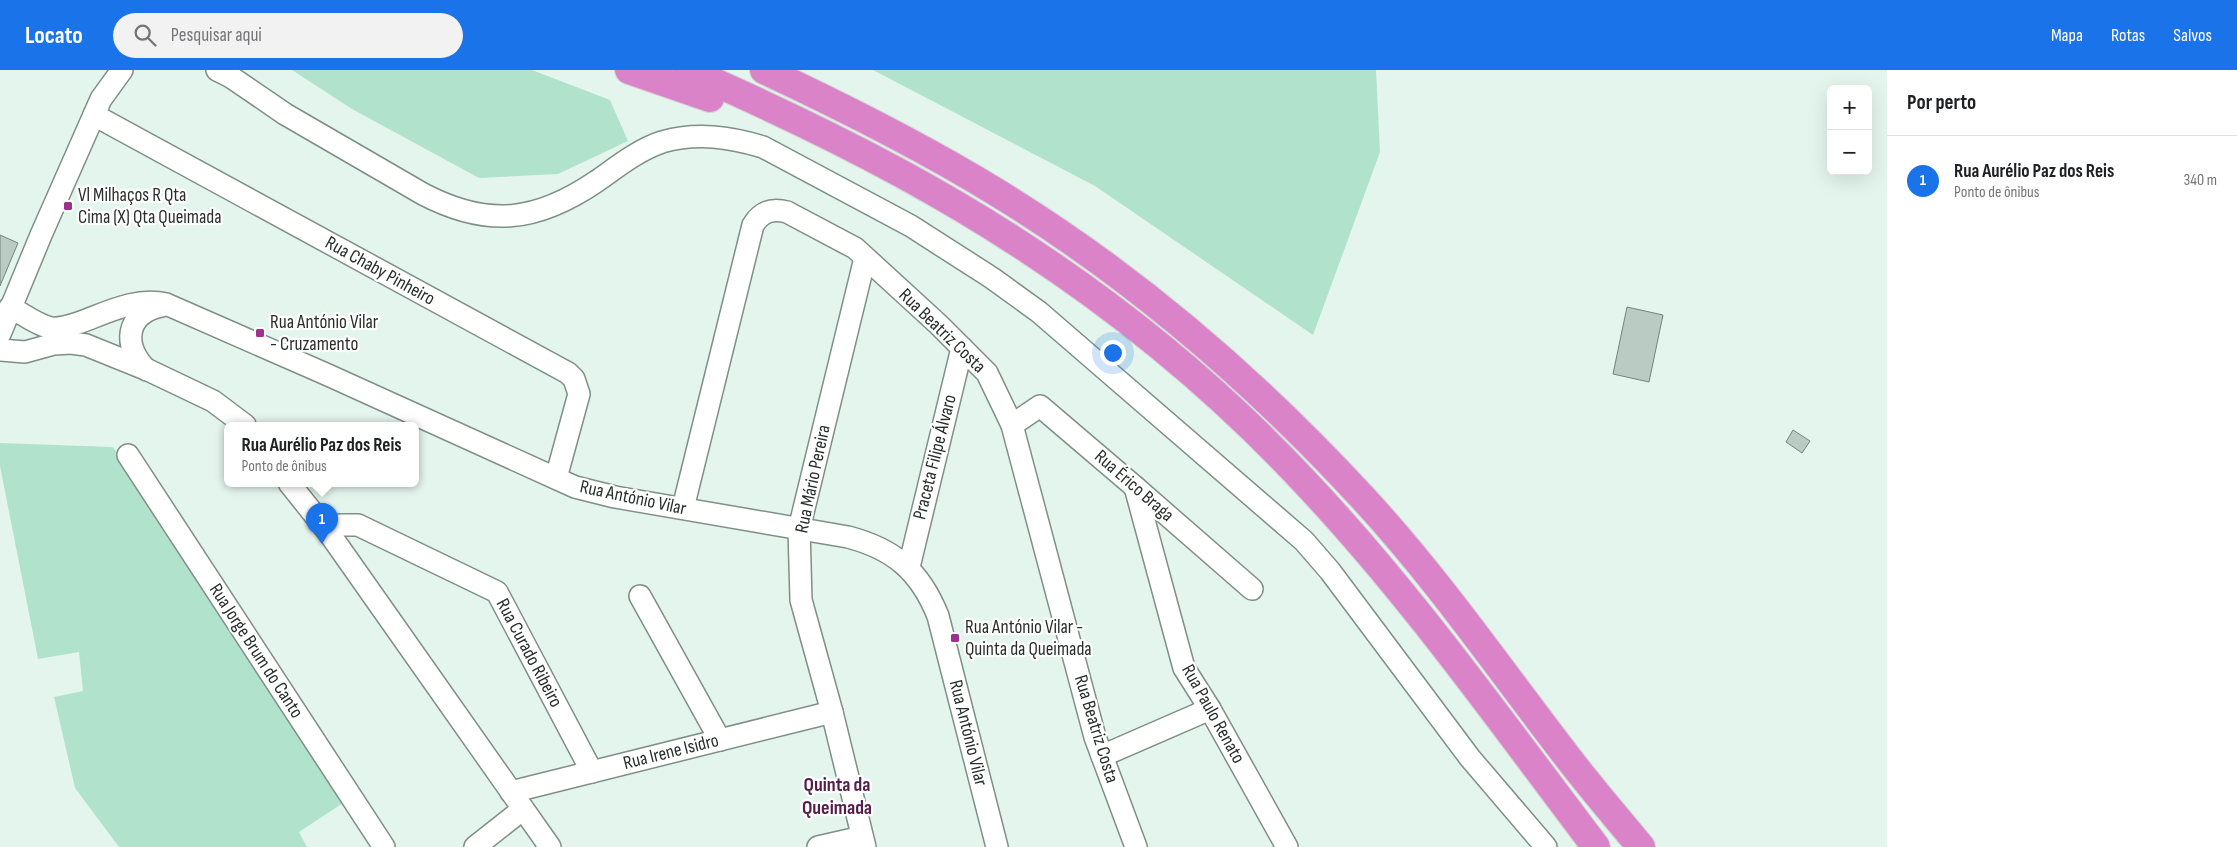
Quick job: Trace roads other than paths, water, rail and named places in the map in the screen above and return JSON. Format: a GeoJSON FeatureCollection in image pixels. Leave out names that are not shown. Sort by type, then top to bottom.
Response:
{"type":"FeatureCollection","features":[{"type":"Feature","properties":{"kind":"highway"},"geometry":{"type":"LineString","coordinates":[[629,70],[671,83],[781,127],[910,193],[1038,272],[1119,329],[1261,438]]}},
{"type":"Feature","properties":{"kind":"highway"},"geometry":{"type":"LineString","coordinates":[[687,70],[843,142],[953,203],[1018,243],[1124,319],[1222,401],[1301,477],[1387,574],[1464,670],[1596,847]]}},
{"type":"Feature","properties":{"kind":"highway"},"geometry":{"type":"LineString","coordinates":[[764,70],[890,132],[997,193],[1054,229],[1109,268],[1207,346],[1307,439],[1364,499],[1452,604],[1570,761],[1641,847]]}},
{"type":"Feature","properties":{"kind":"street"},"geometry":{"type":"LineString","coordinates":[[217,70],[234,75],[285,114],[414,189],[437,201],[469,213],[505,217],[547,209],[571,198],[646,148],[679,138],[718,136],[763,147],[911,226],[992,278],[1046,318],[1304,542],[1330,570],[1470,758],[1546,847]]}},
{"type":"Feature","properties":{"kind":"street"},"geometry":{"type":"LineString","coordinates":[[0,334],[10,307],[106,90],[126,72]]}},
{"type":"Feature","properties":{"kind":"street","name":"Rua Chaby Pinheiro"},"geometry":{"type":"LineString","coordinates":[[94,115],[568,374],[574,379],[579,394],[556,478]]}},
{"type":"Feature","properties":{"kind":"street","name":"Rua Beatriz Costa"},"geometry":{"type":"LineString","coordinates":[[683,508],[750,233],[758,216],[776,210],[787,212],[854,248],[962,348],[987,374],[1012,425],[1090,718],[1136,847]]}},
{"type":"Feature","properties":{"kind":"street","name":"Rua Mário Pereira"},"geometry":{"type":"LineString","coordinates":[[864,842],[832,712],[800,600],[799,529],[865,258]]}},
{"type":"Feature","properties":{"kind":"street","name":"Rua António Vilar"},"geometry":{"type":"LineString","coordinates":[[10,307],[40,324],[52,328],[67,327],[144,302],[156,302],[175,306],[556,478],[592,492],[864,541],[898,558],[909,566],[932,600],[938,616],[997,847]]}},
{"type":"Feature","properties":{"kind":"street"},"geometry":{"type":"LineString","coordinates":[[148,370],[137,360],[132,350],[132,331],[135,323],[139,316],[153,308],[175,306]]}},
{"type":"Feature","properties":{"kind":"street"},"geometry":{"type":"LineString","coordinates":[[0,350],[25,352],[54,344],[71,343],[86,345],[148,370],[214,401],[241,422]]}},
{"type":"Feature","properties":{"kind":"street","name":"Praceta Filipe Álvaro"},"geometry":{"type":"LineString","coordinates":[[909,566],[962,348]]}},
{"type":"Feature","properties":{"kind":"street","name":"Rua Érico Braga"},"geometry":{"type":"LineString","coordinates":[[1012,425],[1040,406],[1135,486],[1252,589]]}},
{"type":"Feature","properties":{"kind":"street","name":"Rua Jorge Brum do Canto"},"geometry":{"type":"LineString","coordinates":[[128,455],[384,847]]}},
{"type":"Feature","properties":{"kind":"street","name":"Rua Paulo Renato"},"geometry":{"type":"LineString","coordinates":[[1135,486],[1184,668],[1210,709],[1287,847]]}},
{"type":"Feature","properties":{"kind":"street"},"geometry":{"type":"LineString","coordinates":[[292,487],[329,534],[550,847]]}},
{"type":"Feature","properties":{"kind":"street","name":"Rua Curado Ribeiro"},"geometry":{"type":"LineString","coordinates":[[329,534],[338,526],[358,525],[497,592],[592,772]]}},
{"type":"Feature","properties":{"kind":"street"},"geometry":{"type":"LineString","coordinates":[[640,596],[720,740]]}},
{"type":"Feature","properties":{"kind":"street"},"geometry":{"type":"LineString","coordinates":[[1102,756],[1210,709]]}},
{"type":"Feature","properties":{"kind":"street","name":"Rua Irene Isidro"},"geometry":{"type":"LineString","coordinates":[[517,800],[592,772],[832,712]]}},
{"type":"Feature","properties":{"kind":"street"},"geometry":{"type":"LineString","coordinates":[[475,847],[517,800]]}},
{"type":"Feature","properties":{"kind":"street"},"geometry":{"type":"LineString","coordinates":[[818,847],[864,842]]}},
{"type":"Feature","properties":{"kind":"place","name":"Vl Milhaços R Qta Cima (X) Qta Queimada"},"geometry":{"type":"Point","coordinates":[68,206]}},
{"type":"Feature","properties":{"kind":"place","name":"Rua António Vilar - Cruzamento"},"geometry":{"type":"Point","coordinates":[260,333]}},
{"type":"Feature","properties":{"kind":"place","name":"Rua Aurélio Paz dos Reis"},"geometry":{"type":"Point","coordinates":[322,544]}},
{"type":"Feature","properties":{"kind":"place","name":"Rua António Vilar - Quinta da Queimada"},"geometry":{"type":"Point","coordinates":[955,638]}},
{"type":"Feature","properties":{"kind":"district","name":"Quinta da Queimada"},"geometry":{"type":"Point","coordinates":[837,796]}}]}
